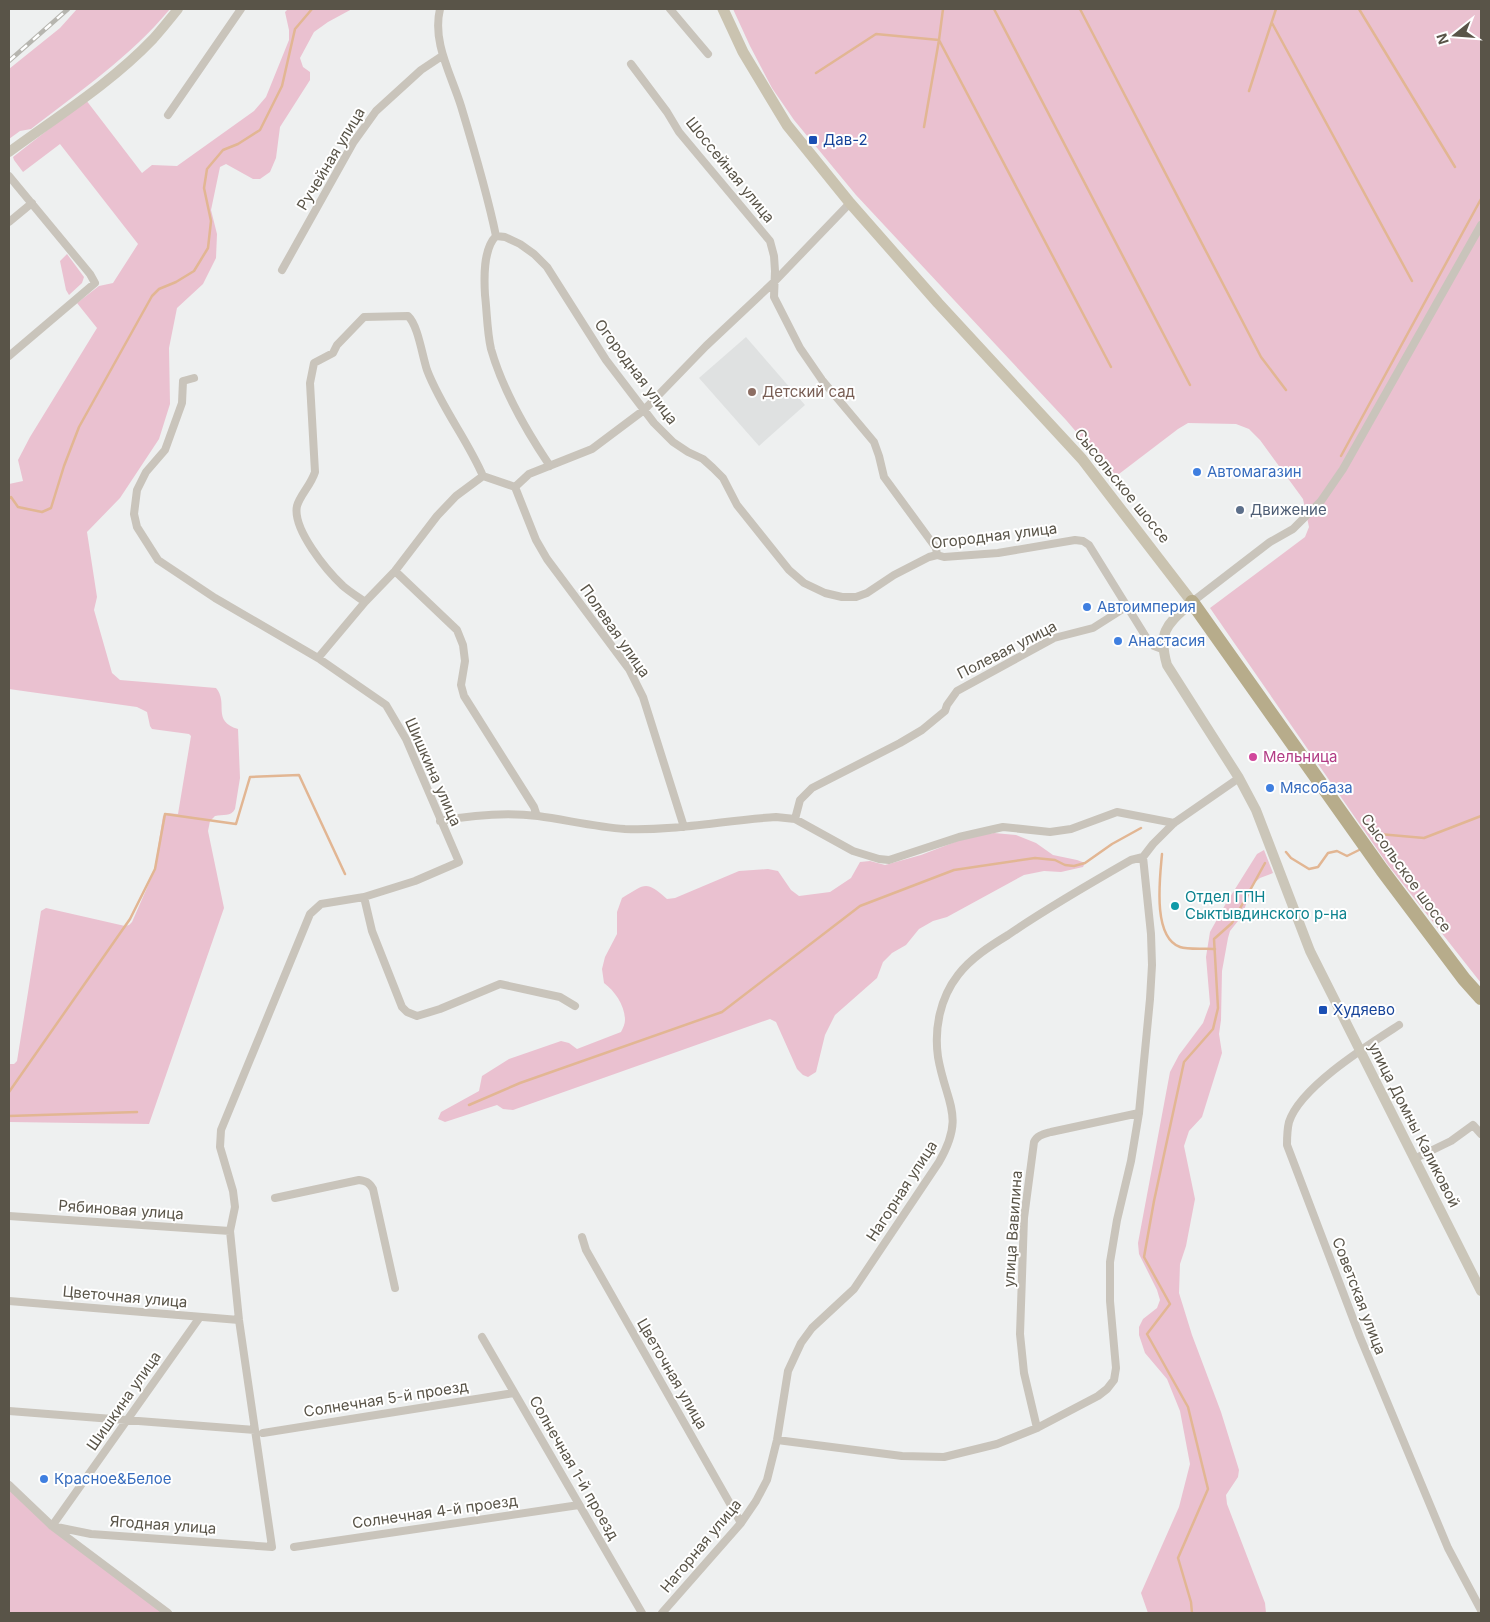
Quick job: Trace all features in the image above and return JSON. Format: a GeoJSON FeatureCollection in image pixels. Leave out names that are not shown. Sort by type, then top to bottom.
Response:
{"type":"FeatureCollection","features":[{"type":"Feature","properties":{"kind":"highway","name":"Сысольское шоссе"},"geometry":{"type":"LineString","coordinates":[[1192,602],[1382,870],[1464,979],[1481,998]]}},
{"type":"Feature","properties":{"kind":"main road"},"geometry":{"type":"LineString","coordinates":[[9,152],[129,62],[154,38],[178,9]]}},
{"type":"Feature","properties":{"kind":"main road","name":"Сысольское шоссе"},"geometry":{"type":"LineString","coordinates":[[723,9],[743,52],[782,117],[850,204],[938,303],[1082,459],[1192,602]]}},
{"type":"Feature","properties":{"kind":"main road"},"geometry":{"type":"LineString","coordinates":[[1162,649],[1164,632],[1170,622],[1192,602]]}},
{"type":"Feature","properties":{"kind":"main road","name":"улица Домны Каликовой"},"geometry":{"type":"LineString","coordinates":[[1162,649],[1167,665],[1239,778],[1256,810],[1310,951],[1481,1291]]}},
{"type":"Feature","properties":{"kind":"street"},"geometry":{"type":"LineString","coordinates":[[168,115],[241,9]]}},
{"type":"Feature","properties":{"kind":"street"},"geometry":{"type":"LineString","coordinates":[[440,9],[438,34],[442,56],[454,82],[486,189],[496,236],[491,241],[483,274],[491,347],[503,384],[526,432],[550,466]]}},
{"type":"Feature","properties":{"kind":"street"},"geometry":{"type":"LineString","coordinates":[[670,9],[708,54]]}},
{"type":"Feature","properties":{"kind":"street","name":"Ручейная улица"},"geometry":{"type":"LineString","coordinates":[[282,270],[353,143],[376,110],[420,70],[442,56]]}},
{"type":"Feature","properties":{"kind":"street","name":"Шоссейная улица"},"geometry":{"type":"LineString","coordinates":[[631,64],[667,112],[679,132],[770,241],[774,256],[774,297],[800,348],[822,380],[874,442],[884,477],[936,548],[937,555]]}},
{"type":"Feature","properties":{"kind":"street"},"geometry":{"type":"LineString","coordinates":[[9,176],[90,274],[95,283],[9,356]]}},
{"type":"Feature","properties":{"kind":"street"},"geometry":{"type":"LineString","coordinates":[[9,222],[32,203]]}},
{"type":"Feature","properties":{"kind":"street"},"geometry":{"type":"LineString","coordinates":[[365,602],[343,586],[324,566],[308,542],[298,520],[297,506],[312,482],[315,472],[310,383],[314,363],[333,353],[337,345],[364,317],[408,316],[413,320],[419,346],[437,393],[483,476],[515,488],[529,474],[592,449],[644,410],[850,204]]}},
{"type":"Feature","properties":{"kind":"street"},"geometry":{"type":"LineString","coordinates":[[1192,602],[1270,542],[1293,529],[1321,501],[1343,469],[1481,225]]}},
{"type":"Feature","properties":{"kind":"street","name":"Огородная улица"},"geometry":{"type":"LineString","coordinates":[[496,236],[505,237],[520,244],[534,254],[547,268],[606,360],[644,410],[673,442],[703,459],[723,478],[737,505],[789,570],[804,583],[824,593],[842,597],[856,597],[867,593],[894,575],[929,557],[937,555],[944,557],[998,553],[1075,540],[1083,541],[1089,544],[1146,638],[1154,646],[1162,649]]}},
{"type":"Feature","properties":{"kind":"street","name":"Шишкина улица"},"geometry":{"type":"LineString","coordinates":[[194,378],[183,382],[182,403],[165,450],[146,472],[137,490],[134,514],[137,527],[158,560],[215,598],[318,658],[386,705],[406,739],[459,862],[415,882],[364,897],[321,904],[310,914],[220,1130],[220,1147],[235,1207],[230,1231],[239,1320],[272,1547]]}},
{"type":"Feature","properties":{"kind":"street"},"geometry":{"type":"LineString","coordinates":[[318,658],[365,602],[395,571],[437,516],[456,496],[483,476]]}},
{"type":"Feature","properties":{"kind":"street","name":"Полевая улица"},"geometry":{"type":"LineString","coordinates":[[515,488],[543,554],[629,669],[643,697],[684,827]]}},
{"type":"Feature","properties":{"kind":"street"},"geometry":{"type":"LineString","coordinates":[[395,571],[457,630],[463,645],[465,661],[461,685],[464,696],[534,807],[537,816]]}},
{"type":"Feature","properties":{"kind":"street","name":"Полевая улица"},"geometry":{"type":"LineString","coordinates":[[795,818],[800,800],[812,788],[922,730],[945,711],[957,691],[1054,638],[1093,628],[1126,607]]}},
{"type":"Feature","properties":{"kind":"street","name":"Нагорная улица"},"geometry":{"type":"LineString","coordinates":[[662,1613],[740,1523],[756,1501],[767,1480],[777,1440],[788,1371],[801,1343],[812,1328],[854,1288],[949,1144],[953,1125],[952,1108],[938,1058],[936,1036],[938,1018],[946,995],[958,975],[976,956],[1038,914],[1131,860],[1143,856],[1174,823],[1239,778]]}},
{"type":"Feature","properties":{"kind":"street"},"geometry":{"type":"LineString","coordinates":[[440,821],[472,815],[503,814],[537,816],[623,829],[654,829],[762,818],[795,818],[853,851],[879,860],[889,860],[959,837],[1003,827],[1050,832],[1071,829],[1117,812],[1174,823]]}},
{"type":"Feature","properties":{"kind":"street"},"geometry":{"type":"LineString","coordinates":[[777,1440],[902,1456],[944,1457],[997,1444],[1037,1428],[1098,1396],[1114,1380],[1116,1368],[1110,1301],[1110,1262],[1116,1220],[1131,1161],[1139,1113],[1152,965],[1151,934],[1143,856]]}},
{"type":"Feature","properties":{"kind":"street"},"geometry":{"type":"LineString","coordinates":[[364,897],[372,931],[402,1006],[407,1012],[417,1016],[440,1009],[500,984],[560,997],[575,1006]]}},
{"type":"Feature","properties":{"kind":"street","name":"Советская улица"},"geometry":{"type":"LineString","coordinates":[[1399,1025],[1360,1050],[1319,1084],[1299,1104],[1290,1121],[1287,1145],[1364,1346],[1448,1548],[1481,1610]]}},
{"type":"Feature","properties":{"kind":"street","name":"улица Вавилина"},"geometry":{"type":"LineString","coordinates":[[1037,1428],[1024,1373],[1020,1334],[1024,1218],[1034,1142],[1041,1135],[1051,1132],[1139,1113]]}},
{"type":"Feature","properties":{"kind":"street"},"geometry":{"type":"LineString","coordinates":[[1414,1159],[1450,1141],[1473,1125],[1481,1134]]}},
{"type":"Feature","properties":{"kind":"street"},"geometry":{"type":"LineString","coordinates":[[275,1198],[359,1180],[367,1181],[373,1188],[395,1288]]}},
{"type":"Feature","properties":{"kind":"street","name":"Рябиновая улица"},"geometry":{"type":"LineString","coordinates":[[9,1216],[230,1231]]}},
{"type":"Feature","properties":{"kind":"street","name":"Цветочная улица"},"geometry":{"type":"LineString","coordinates":[[582,1237],[586,1250],[740,1523]]}},
{"type":"Feature","properties":{"kind":"street","name":"Цветочная улица"},"geometry":{"type":"LineString","coordinates":[[9,1301],[239,1320]]}},
{"type":"Feature","properties":{"kind":"street","name":"Шишкина улица"},"geometry":{"type":"LineString","coordinates":[[52,1526],[200,1317]]}},
{"type":"Feature","properties":{"kind":"street","name":"Солнечная 1-й проезд"},"geometry":{"type":"LineString","coordinates":[[482,1337],[641,1612]]}},
{"type":"Feature","properties":{"kind":"street","name":"Солнечная 5-й проезд"},"geometry":{"type":"LineString","coordinates":[[263,1433],[514,1393]]}},
{"type":"Feature","properties":{"kind":"street"},"geometry":{"type":"LineString","coordinates":[[9,1411],[255,1430]]}},
{"type":"Feature","properties":{"kind":"street"},"geometry":{"type":"LineString","coordinates":[[9,1485],[52,1526],[168,1613]]}},
{"type":"Feature","properties":{"kind":"street","name":"Солнечная 4-й проезд"},"geometry":{"type":"LineString","coordinates":[[294,1547],[579,1505]]}},
{"type":"Feature","properties":{"kind":"street","name":"Ягодная улица"},"geometry":{"type":"LineString","coordinates":[[52,1526],[91,1534],[272,1547]]}},
{"type":"Feature","properties":{"kind":"street"},"geometry":{"type":"LineString","coordinates":[[630,1613],[641,1612]]}},
{"type":"Feature","properties":{"kind":"shaded area"},"geometry":{"type":"Polygon","coordinates":[[[77,9],[170,9],[138,43],[104,73],[31,129],[20,131],[9,139],[9,69],[60,28],[77,9]]]}},
{"type":"Feature","properties":{"kind":"shaded area"},"geometry":{"type":"Polygon","coordinates":[[[288,9],[352,9],[314,32],[300,58],[303,67],[310,72],[310,80],[280,127],[276,158],[270,172],[260,179],[253,179],[226,164],[220,167],[211,210],[217,234],[216,258],[203,284],[177,308],[169,348],[170,404],[159,439],[120,498],[87,532],[97,597],[94,610],[112,673],[120,680],[216,688],[220,694],[225,721],[230,726],[238,729],[240,778],[235,809],[229,814],[215,816],[210,821],[208,831],[224,908],[149,1124],[9,1122],[9,1064],[14,1064],[17,1061],[41,911],[46,908],[125,926],[132,922],[154,872],[163,816],[166,813],[178,814],[191,736],[189,734],[152,729],[147,712],[137,707],[9,689],[9,484],[23,481],[18,460],[30,437],[97,328],[77,303],[99,286],[113,283],[138,244],[60,144],[23,172],[13,157],[86,100],[142,173],[152,165],[177,166],[254,111],[266,97],[289,40],[285,12],[288,9]]]}},
{"type":"Feature","properties":{"kind":"shaded area"},"geometry":{"type":"Polygon","coordinates":[[[733,9],[1481,9],[1481,983],[1388,865],[1210,608],[1305,537],[1309,527],[1303,499],[1260,440],[1249,429],[1236,424],[1188,423],[1115,477],[1066,420],[856,195],[794,120],[772,88],[733,9]]]}},
{"type":"Feature","properties":{"kind":"shaded area"},"geometry":{"type":"Polygon","coordinates":[[[67,254],[84,277],[82,283],[69,295],[66,290],[60,261],[67,254]]]}},
{"type":"Feature","properties":{"kind":"shaded area","name":"Детский сад"},"geometry":{"type":"Polygon","coordinates":[[[746,337],[805,405],[759,446],[699,378],[746,337]]]}},
{"type":"Feature","properties":{"kind":"shaded area"},"geometry":{"type":"Polygon","coordinates":[[[994,833],[1016,835],[1036,843],[1053,855],[1085,863],[1083,867],[1061,872],[1044,871],[1024,875],[947,917],[933,921],[919,929],[906,945],[892,953],[883,962],[877,978],[835,1015],[825,1035],[816,1072],[808,1077],[797,1069],[776,1022],[770,1019],[513,1110],[503,1109],[497,1105],[445,1122],[438,1119],[441,1112],[479,1091],[482,1076],[509,1059],[561,1041],[569,1043],[577,1049],[621,1032],[625,1022],[625,1015],[621,1004],[612,990],[604,983],[602,969],[605,957],[617,934],[617,912],[622,898],[641,887],[645,886],[654,889],[667,899],[675,898],[739,871],[768,869],[778,871],[791,890],[799,896],[830,892],[851,878],[860,862],[870,861],[885,865],[921,855],[968,837],[994,833]]]}},
{"type":"Feature","properties":{"kind":"shaded area"},"geometry":{"type":"Polygon","coordinates":[[[1264,850],[1273,873],[1260,878],[1253,884],[1242,916],[1230,931],[1222,971],[1219,1034],[1222,1053],[1202,1117],[1189,1131],[1184,1146],[1195,1199],[1186,1246],[1180,1264],[1179,1293],[1192,1335],[1221,1412],[1239,1470],[1238,1477],[1226,1495],[1227,1504],[1265,1603],[1266,1613],[1148,1613],[1141,1593],[1179,1507],[1190,1464],[1180,1411],[1167,1379],[1145,1353],[1139,1335],[1139,1327],[1143,1319],[1157,1308],[1160,1300],[1139,1254],[1138,1243],[1170,1072],[1179,1055],[1203,1023],[1210,1004],[1206,957],[1210,932],[1257,854],[1264,850]]]}},
{"type":"Feature","properties":{"kind":"shaded area"},"geometry":{"type":"Polygon","coordinates":[[[9,1489],[167,1613],[9,1613],[9,1489]]]}},
{"type":"Feature","properties":{"kind":"waterway"},"geometry":{"type":"LineString","coordinates":[[9,498],[11,497],[18,507],[42,512],[51,508],[79,427],[152,296],[159,289],[176,282],[194,271],[208,248],[211,221],[204,188],[207,169],[223,150],[238,144],[260,130],[282,86],[295,29],[312,9]]}},
{"type":"Feature","properties":{"kind":"waterway"},"geometry":{"type":"LineString","coordinates":[[943,9],[939,40],[1111,367]]}},
{"type":"Feature","properties":{"kind":"waterway"},"geometry":{"type":"LineString","coordinates":[[994,9],[1190,385]]}},
{"type":"Feature","properties":{"kind":"waterway"},"geometry":{"type":"LineString","coordinates":[[1080,9],[1261,357],[1286,390]]}},
{"type":"Feature","properties":{"kind":"waterway"},"geometry":{"type":"LineString","coordinates":[[1249,91],[1276,9]]}},
{"type":"Feature","properties":{"kind":"waterway"},"geometry":{"type":"LineString","coordinates":[[1359,9],[1455,167]]}},
{"type":"Feature","properties":{"kind":"waterway"},"geometry":{"type":"LineString","coordinates":[[1272,23],[1412,281]]}},
{"type":"Feature","properties":{"kind":"waterway"},"geometry":{"type":"LineString","coordinates":[[816,73],[876,34],[939,40],[924,127]]}},
{"type":"Feature","properties":{"kind":"waterway"},"geometry":{"type":"LineString","coordinates":[[1341,456],[1481,199]]}},
{"type":"Feature","properties":{"kind":"waterway"},"geometry":{"type":"LineString","coordinates":[[9,1092],[130,919],[155,869],[165,814],[236,824],[250,777],[299,775],[345,874]]}},
{"type":"Feature","properties":{"kind":"waterway"},"geometry":{"type":"LineString","coordinates":[[1379,834],[1424,838],[1481,816]]}},
{"type":"Feature","properties":{"kind":"waterway"},"geometry":{"type":"LineString","coordinates":[[469,1105],[520,1083],[722,1012],[860,906],[954,870],[1035,858],[1055,860],[1065,865],[1074,866],[1085,863],[1112,844],[1141,828]]}},
{"type":"Feature","properties":{"kind":"waterway"},"geometry":{"type":"LineString","coordinates":[[1286,852],[1291,858],[1309,869],[1318,867],[1328,853],[1337,851],[1347,856],[1359,850]]}},
{"type":"Feature","properties":{"kind":"waterway"},"geometry":{"type":"LineString","coordinates":[[1162,854],[1159,891],[1161,919],[1165,931],[1171,941],[1180,947],[1215,949]]}},
{"type":"Feature","properties":{"kind":"waterway"},"geometry":{"type":"LineString","coordinates":[[1192,1613],[1191,1602],[1178,1558],[1208,1489],[1188,1407],[1147,1334],[1170,1304],[1144,1257],[1184,1062],[1213,1029],[1218,1008],[1214,939],[1232,923],[1265,863]]}},
{"type":"Feature","properties":{"kind":"waterway"},"geometry":{"type":"LineString","coordinates":[[9,1116],[137,1112]]}},
{"type":"Feature","properties":{"kind":"railway"},"geometry":{"type":"LineString","coordinates":[[9,61],[68,9]]}},
{"type":"Feature","properties":{"kind":"place","name":"Дав-2"},"geometry":{"type":"Point","coordinates":[813,140]}},
{"type":"Feature","properties":{"kind":"place","name":"Детский сад"},"geometry":{"type":"Point","coordinates":[752,392]}},
{"type":"Feature","properties":{"kind":"place","name":"Автомагазин"},"geometry":{"type":"Point","coordinates":[1197,472]}},
{"type":"Feature","properties":{"kind":"place","name":"Движение"},"geometry":{"type":"Point","coordinates":[1240,510]}},
{"type":"Feature","properties":{"kind":"place","name":"Автоимперия"},"geometry":{"type":"Point","coordinates":[1087,607]}},
{"type":"Feature","properties":{"kind":"place","name":"Анастасия"},"geometry":{"type":"Point","coordinates":[1118,641]}},
{"type":"Feature","properties":{"kind":"place","name":"Мельница"},"geometry":{"type":"Point","coordinates":[1253,757]}},
{"type":"Feature","properties":{"kind":"place","name":"Мясобаза"},"geometry":{"type":"Point","coordinates":[1270,788]}},
{"type":"Feature","properties":{"kind":"place","name":"Отдел ГПН Сыктывдинского р-на"},"geometry":{"type":"Point","coordinates":[1175,906]}},
{"type":"Feature","properties":{"kind":"place","name":"Худяево"},"geometry":{"type":"Point","coordinates":[1323,1010]}},
{"type":"Feature","properties":{"kind":"place","name":"Красное&Белое"},"geometry":{"type":"Point","coordinates":[44,1479]}}]}
